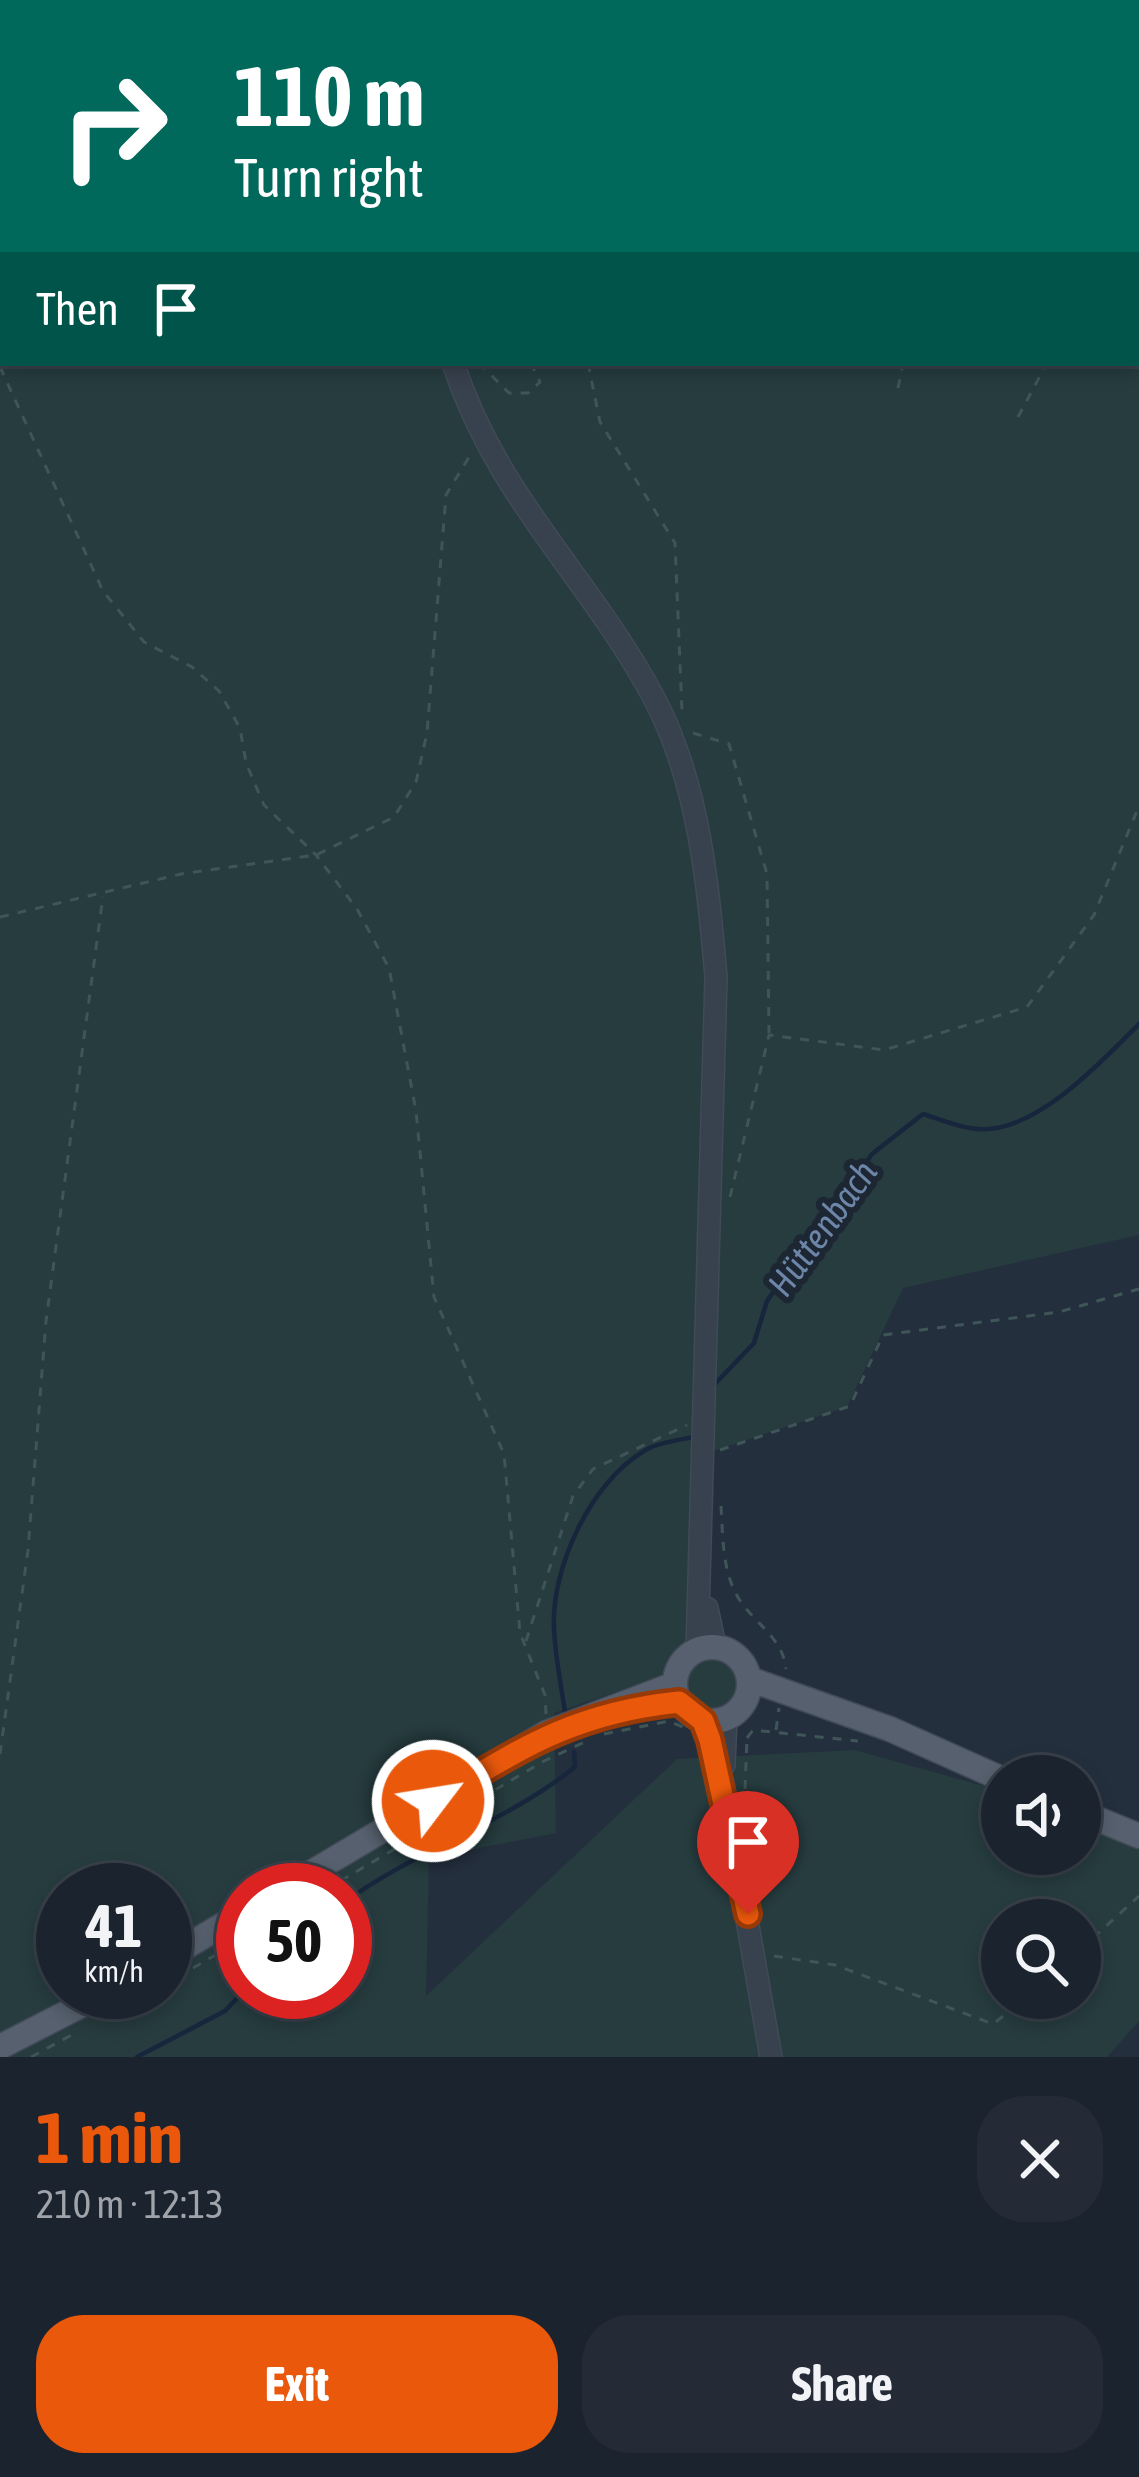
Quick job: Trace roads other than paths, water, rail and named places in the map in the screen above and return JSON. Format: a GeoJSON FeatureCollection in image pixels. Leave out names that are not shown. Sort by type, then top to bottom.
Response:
{"type":"FeatureCollection","features":[{"type":"Feature","properties":{"kind":"main road"},"geometry":{"type":"LineString","coordinates":[[677,1693],[685,1659],[706,1648],[739,1658],[748,1688]]}},
{"type":"Feature","properties":{"kind":"main road"},"geometry":{"type":"LineString","coordinates":[[748,1688],[811,1701],[981,1770]]}},
{"type":"Feature","properties":{"kind":"main road"},"geometry":{"type":"LineString","coordinates":[[677,1693],[716,1730],[748,1688]]}},
{"type":"Feature","properties":{"kind":"main road"},"geometry":{"type":"LineString","coordinates":[[327,1863],[546,1733],[677,1693]]}},
{"type":"Feature","properties":{"kind":"main road"},"geometry":{"type":"LineString","coordinates":[[1101,1821],[1139,1836]]}},
{"type":"Feature","properties":{"kind":"main road"},"geometry":{"type":"LineString","coordinates":[[192,1952],[216,1933]]}},
{"type":"Feature","properties":{"kind":"main road"},"geometry":{"type":"LineString","coordinates":[[0,2048],[55,2019]]}},
{"type":"Feature","properties":{"kind":"street"},"geometry":{"type":"LineString","coordinates":[[454,366],[484,444],[524,512],[584,586],[656,701],[680,763],[707,875],[716,977],[701,1420],[706,1648]]}},
{"type":"Feature","properties":{"kind":"street"},"geometry":{"type":"LineString","coordinates":[[716,1730],[771,2057]]}},
{"type":"Feature","properties":{"kind":"waterway","name":"Hüttenbach"},"geometry":{"type":"LineString","coordinates":[[714,1385],[754,1343],[767,1301],[872,1154],[923,1114],[978,1129],[1022,1120],[1066,1092],[1139,1024]]}},
{"type":"Feature","properties":{"kind":"waterway","name":"Hüttenbach"},"geometry":{"type":"LineString","coordinates":[[565,1712],[555,1604],[578,1529],[607,1483],[625,1465],[650,1448],[698,1436]]}},
{"type":"Feature","properties":{"kind":"waterway","name":"Hüttenbach"},"geometry":{"type":"LineString","coordinates":[[372,1884],[548,1787],[575,1767],[574,1752]]}},
{"type":"Feature","properties":{"kind":"waterway","name":"Hüttenbach"},"geometry":{"type":"LineString","coordinates":[[137,2057],[216,2016]]}}]}
